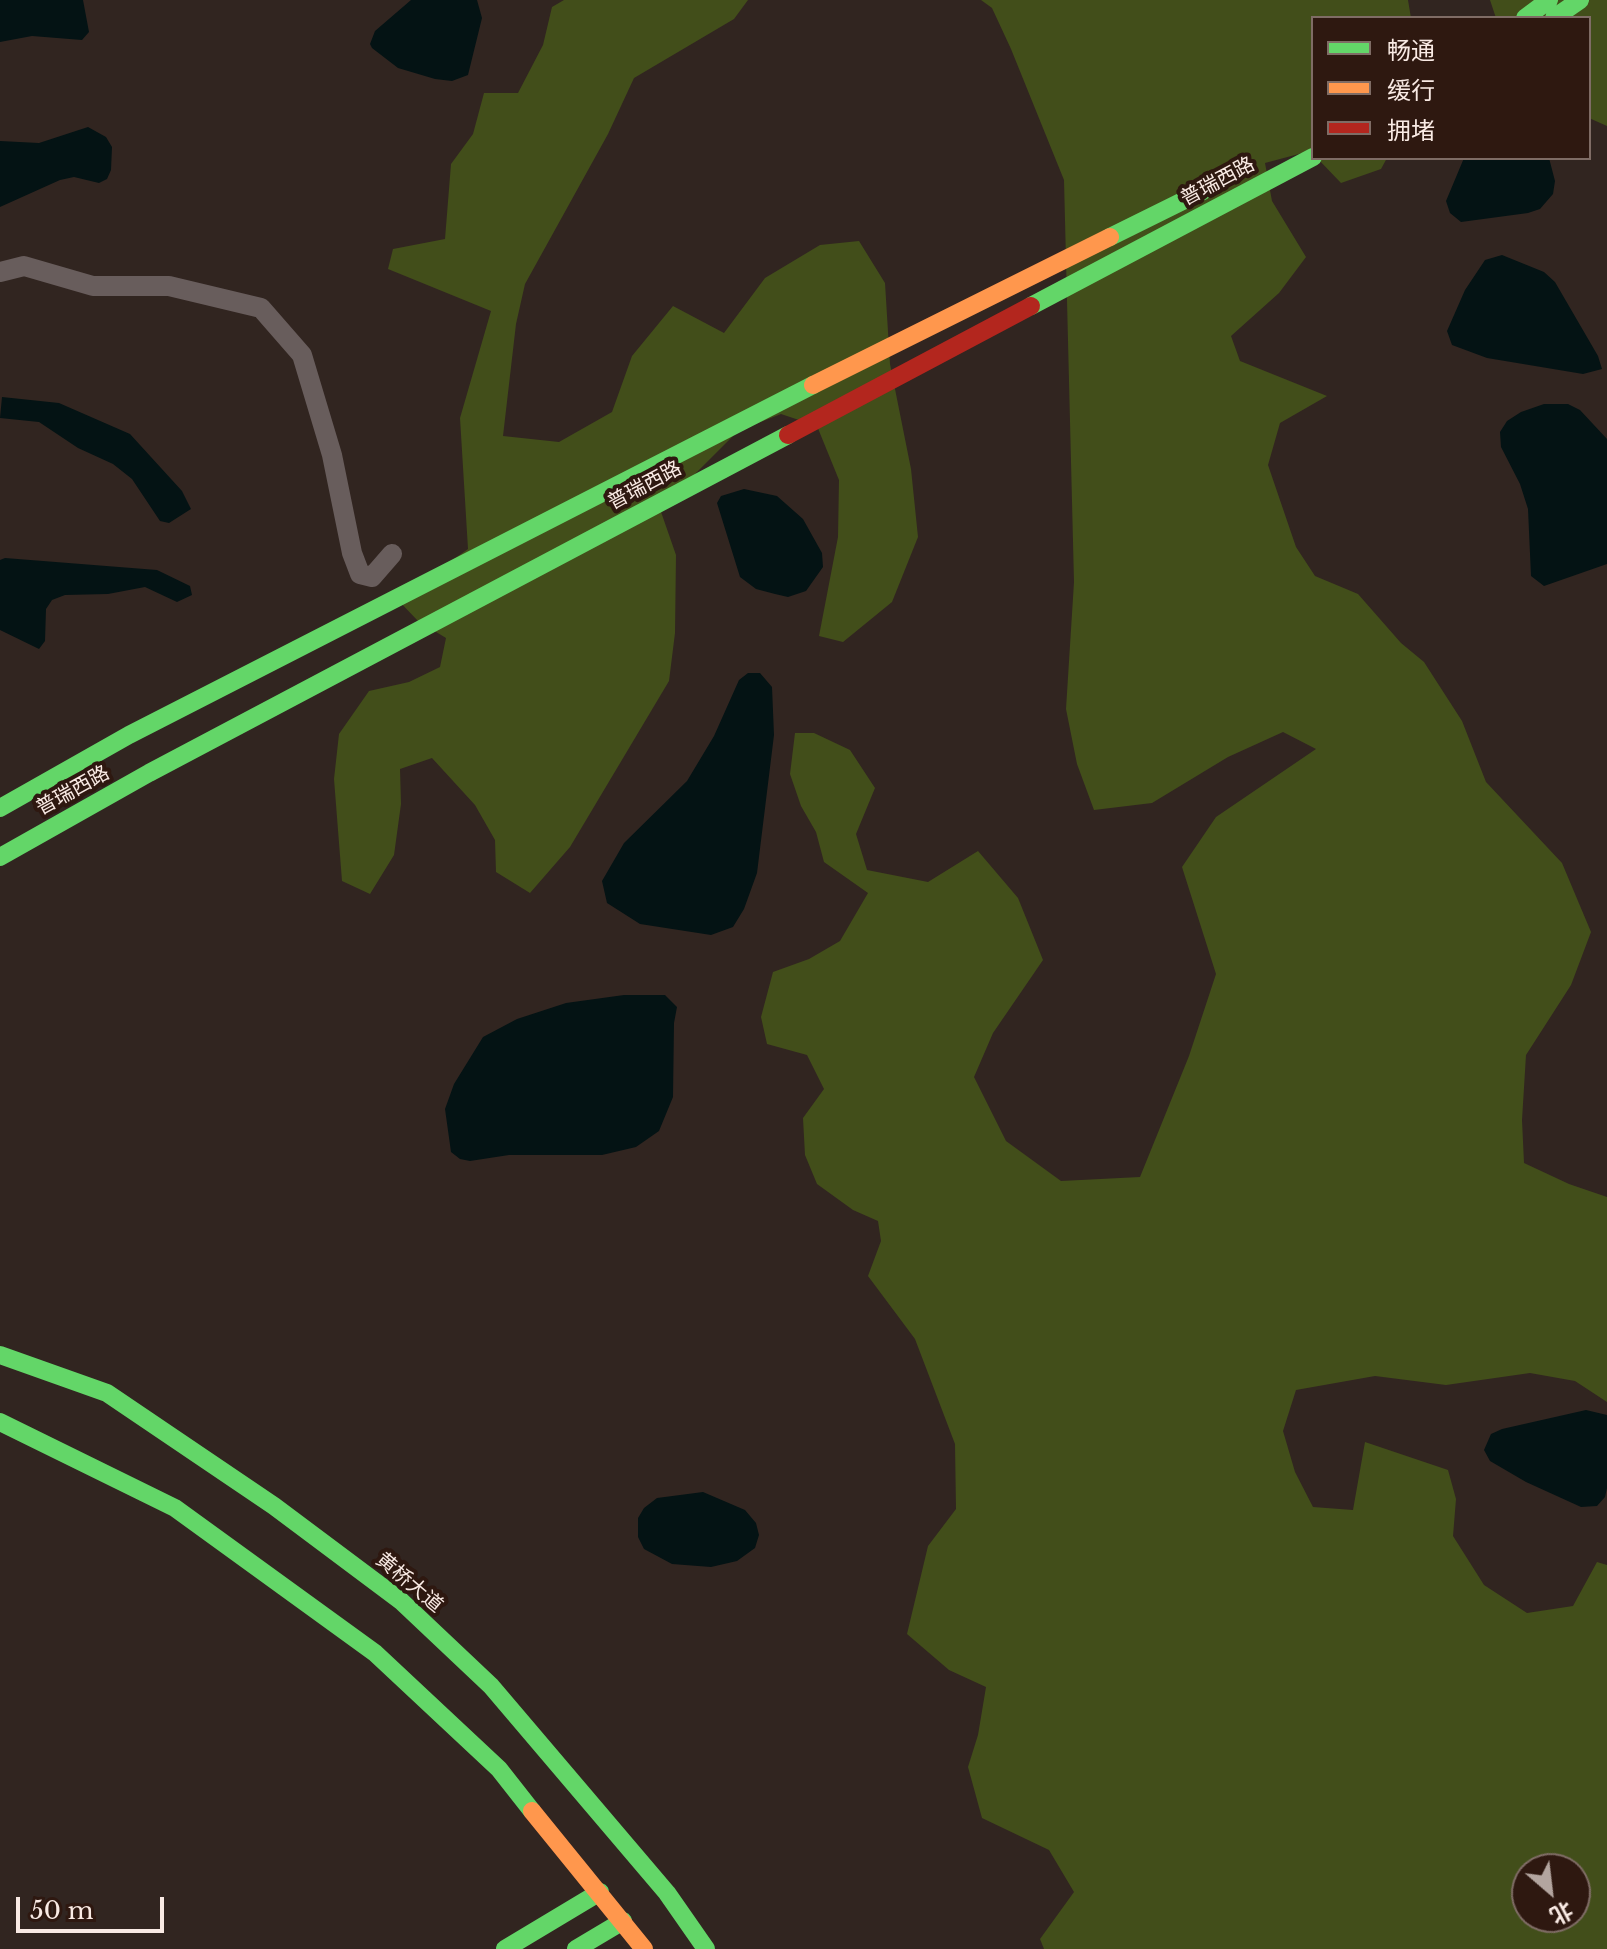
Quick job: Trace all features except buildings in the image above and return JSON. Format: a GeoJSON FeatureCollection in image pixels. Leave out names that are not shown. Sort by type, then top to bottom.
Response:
{"type":"FeatureCollection","features":[{"type":"Feature","properties":{"kind":"main road"},"geometry":{"type":"LineString","coordinates":[[1528,16],[1549,0]]}},
{"type":"Feature","properties":{"kind":"main road"},"geometry":{"type":"LineString","coordinates":[[1557,16],[1580,0]]}},
{"type":"Feature","properties":{"kind":"main road","name":"普瑞西路"},"geometry":{"type":"LineString","coordinates":[[0,857],[149,773],[1311,158]]}},
{"type":"Feature","properties":{"kind":"main road","name":"普瑞西路"},"geometry":{"type":"LineString","coordinates":[[0,808],[186,706],[779,402],[1215,185]]}},
{"type":"Feature","properties":{"kind":"main road","name":"黄桥大道"},"geometry":{"type":"LineString","coordinates":[[0,1355],[107,1393],[274,1506],[401,1601],[491,1686],[667,1893],[706,1949]]}},
{"type":"Feature","properties":{"kind":"main road"},"geometry":{"type":"LineString","coordinates":[[0,1422],[175,1508],[375,1653],[499,1769],[644,1949]]}},
{"type":"Feature","properties":{"kind":"main road"},"geometry":{"type":"LineString","coordinates":[[505,1949],[600,1892]]}},
{"type":"Feature","properties":{"kind":"main road"},"geometry":{"type":"LineString","coordinates":[[576,1949],[623,1921]]}},
{"type":"Feature","properties":{"kind":"street"},"geometry":{"type":"LineString","coordinates":[[0,272],[24,266],[93,286],[169,286],[261,308],[302,355],[332,455],[352,553],[360,574],[372,577],[392,554]]}},
{"type":"Feature","properties":{"kind":"green space"},"geometry":{"type":"Polygon","coordinates":[[[564,0],[748,0],[734,19],[634,78],[608,134],[525,284],[516,324],[503,436],[559,442],[612,412],[632,356],[673,306],[724,333],[765,278],[820,245],[859,241],[885,283],[890,364],[911,469],[918,537],[892,602],[843,642],[819,636],[838,537],[839,480],[817,426],[781,414],[738,431],[660,509],[676,555],[675,633],[669,681],[570,847],[530,893],[496,872],[495,840],[475,805],[432,758],[400,769],[401,804],[394,855],[370,894],[342,881],[334,779],[339,734],[369,691],[409,682],[440,667],[446,638],[418,621],[397,599],[468,549],[460,418],[491,311],[388,269],[393,249],[445,239],[451,164],[473,134],[484,93],[518,93],[543,45],[552,7],[564,0]]]}},
{"type":"Feature","properties":{"kind":"green space"},"geometry":{"type":"Polygon","coordinates":[[[981,0],[1408,0],[1411,16],[1311,16],[1311,152],[1265,163],[1272,201],[1306,257],[1279,293],[1231,336],[1240,361],[1327,396],[1280,423],[1268,465],[1296,547],[1315,576],[1358,594],[1401,643],[1424,662],[1462,721],[1486,782],[1562,863],[1591,932],[1571,985],[1526,1055],[1522,1120],[1524,1163],[1607,1197],[1607,1402],[1575,1381],[1530,1373],[1446,1385],[1375,1376],[1296,1390],[1283,1431],[1295,1472],[1313,1507],[1353,1510],[1365,1442],[1448,1470],[1456,1499],[1453,1536],[1484,1585],[1527,1613],[1573,1606],[1597,1562],[1607,1565],[1607,1949],[1044,1949],[1040,1939],[1074,1892],[1049,1850],[982,1818],[968,1767],[978,1735],[986,1687],[949,1670],[907,1634],[928,1546],[956,1509],[955,1444],[915,1339],[868,1276],[881,1241],[878,1221],[853,1210],[817,1184],[805,1155],[803,1118],[824,1089],[807,1055],[767,1044],[761,1017],[773,972],[809,959],[840,941],[868,893],[824,862],[816,832],[801,806],[790,774],[795,733],[814,733],[850,750],[875,788],[856,834],[867,870],[928,882],[978,851],[1018,898],[1043,960],[993,1033],[974,1077],[1006,1141],[1061,1181],[1140,1177],[1189,1056],[1216,974],[1182,867],[1216,817],[1316,749],[1283,732],[1228,757],[1152,803],[1094,810],[1077,764],[1066,709],[1074,582],[1064,180],[1011,49],[992,8],[981,0]]]}},
{"type":"Feature","properties":{"kind":"green space"},"geometry":{"type":"Polygon","coordinates":[[[1490,0],[1607,0],[1607,126],[1591,119],[1591,16],[1495,16],[1490,0]]]}},
{"type":"Feature","properties":{"kind":"green space"},"geometry":{"type":"Polygon","coordinates":[[[1319,160],[1386,160],[1381,169],[1341,183],[1319,160]]]}},
{"type":"Feature","properties":{"kind":"shaded area"},"geometry":{"type":"Polygon","coordinates":[[[0,0],[83,0],[89,32],[82,40],[32,36],[0,42],[0,0]]]}},
{"type":"Feature","properties":{"kind":"shaded area"},"geometry":{"type":"Polygon","coordinates":[[[411,0],[477,0],[482,18],[468,75],[452,81],[435,79],[398,68],[372,48],[370,44],[375,31],[411,0]]]}},
{"type":"Feature","properties":{"kind":"shaded area"},"geometry":{"type":"Polygon","coordinates":[[[88,127],[106,137],[112,147],[111,170],[107,179],[99,183],[74,177],[60,180],[0,207],[0,141],[39,143],[88,127]]]}},
{"type":"Feature","properties":{"kind":"shaded area"},"geometry":{"type":"Polygon","coordinates":[[[1463,160],[1550,160],[1555,181],[1553,194],[1540,209],[1461,222],[1450,213],[1446,201],[1463,160]]]}},
{"type":"Feature","properties":{"kind":"shaded area"},"geometry":{"type":"Polygon","coordinates":[[[1502,255],[1544,272],[1555,282],[1598,356],[1602,369],[1583,374],[1487,358],[1452,345],[1447,331],[1465,290],[1485,260],[1502,255]]]}},
{"type":"Feature","properties":{"kind":"shaded area"},"geometry":{"type":"Polygon","coordinates":[[[2,397],[59,403],[130,434],[182,491],[191,509],[169,523],[160,521],[132,479],[113,464],[78,448],[39,422],[0,418],[2,397]]]}},
{"type":"Feature","properties":{"kind":"shaded area"},"geometry":{"type":"Polygon","coordinates":[[[1544,404],[1568,404],[1580,410],[1607,439],[1607,564],[1544,586],[1531,576],[1528,509],[1520,484],[1501,447],[1500,432],[1507,421],[1521,412],[1544,404]]]}},
{"type":"Feature","properties":{"kind":"shaded area"},"geometry":{"type":"Polygon","coordinates":[[[744,489],[777,496],[803,519],[822,553],[823,567],[806,591],[788,597],[756,589],[740,577],[717,503],[721,496],[744,489]]]}},
{"type":"Feature","properties":{"kind":"shaded area"},"geometry":{"type":"Polygon","coordinates":[[[0,560],[157,570],[190,586],[192,595],[177,602],[145,587],[108,594],[65,595],[52,600],[46,609],[45,641],[39,649],[0,630],[0,560]]]}},
{"type":"Feature","properties":{"kind":"shaded area"},"geometry":{"type":"Polygon","coordinates":[[[748,673],[760,673],[772,687],[774,735],[757,873],[744,909],[733,927],[711,935],[640,924],[607,903],[602,881],[624,843],[687,781],[714,736],[739,680],[748,673]]]}},
{"type":"Feature","properties":{"kind":"shaded area"},"geometry":{"type":"Polygon","coordinates":[[[624,995],[665,995],[677,1007],[673,1097],[659,1131],[636,1147],[602,1155],[509,1155],[470,1161],[460,1159],[451,1152],[445,1109],[454,1084],[483,1037],[517,1019],[566,1003],[624,995]]]}},
{"type":"Feature","properties":{"kind":"shaded area"},"geometry":{"type":"Polygon","coordinates":[[[1586,1410],[1607,1415],[1607,1488],[1605,1497],[1597,1506],[1581,1507],[1526,1482],[1490,1461],[1484,1450],[1491,1434],[1502,1429],[1586,1410]]]}},
{"type":"Feature","properties":{"kind":"shaded area"},"geometry":{"type":"Polygon","coordinates":[[[703,1492],[745,1510],[756,1523],[759,1535],[755,1548],[737,1561],[711,1567],[672,1564],[644,1549],[638,1537],[638,1518],[644,1508],[657,1498],[703,1492]]]}},
{"type":"Feature","properties":{"kind":"traffic: fast"},"geometry":{"type":"LineString","coordinates":[[1528,16],[1549,0]]}},
{"type":"Feature","properties":{"kind":"traffic: fast"},"geometry":{"type":"LineString","coordinates":[[1557,16],[1580,0]]}},
{"type":"Feature","properties":{"kind":"traffic: fast"},"geometry":{"type":"LineString","coordinates":[[1031,306],[1311,158]]}},
{"type":"Feature","properties":{"kind":"traffic: fast"},"geometry":{"type":"LineString","coordinates":[[1110,237],[1203,191]]}},
{"type":"Feature","properties":{"kind":"traffic: fast"},"geometry":{"type":"LineString","coordinates":[[0,808],[129,735],[813,385]]}},
{"type":"Feature","properties":{"kind":"traffic: fast"},"geometry":{"type":"LineString","coordinates":[[0,857],[149,773],[788,435]]}},
{"type":"Feature","properties":{"kind":"traffic: fast"},"geometry":{"type":"LineString","coordinates":[[0,1355],[107,1393],[274,1506],[401,1601],[491,1686],[667,1893],[706,1949]]}},
{"type":"Feature","properties":{"kind":"traffic: fast"},"geometry":{"type":"LineString","coordinates":[[0,1422],[175,1508],[375,1653],[499,1769],[532,1811]]}},
{"type":"Feature","properties":{"kind":"traffic: fast"},"geometry":{"type":"LineString","coordinates":[[505,1949],[600,1892]]}},
{"type":"Feature","properties":{"kind":"traffic: fast"},"geometry":{"type":"LineString","coordinates":[[576,1949],[623,1921]]}},
{"type":"Feature","properties":{"kind":"traffic: slow"},"geometry":{"type":"LineString","coordinates":[[813,385],[1110,237]]}},
{"type":"Feature","properties":{"kind":"traffic: slow"},"geometry":{"type":"LineString","coordinates":[[532,1811],[644,1949]]}},
{"type":"Feature","properties":{"kind":"traffic: jam"},"geometry":{"type":"LineString","coordinates":[[788,435],[1031,306]]}}]}
